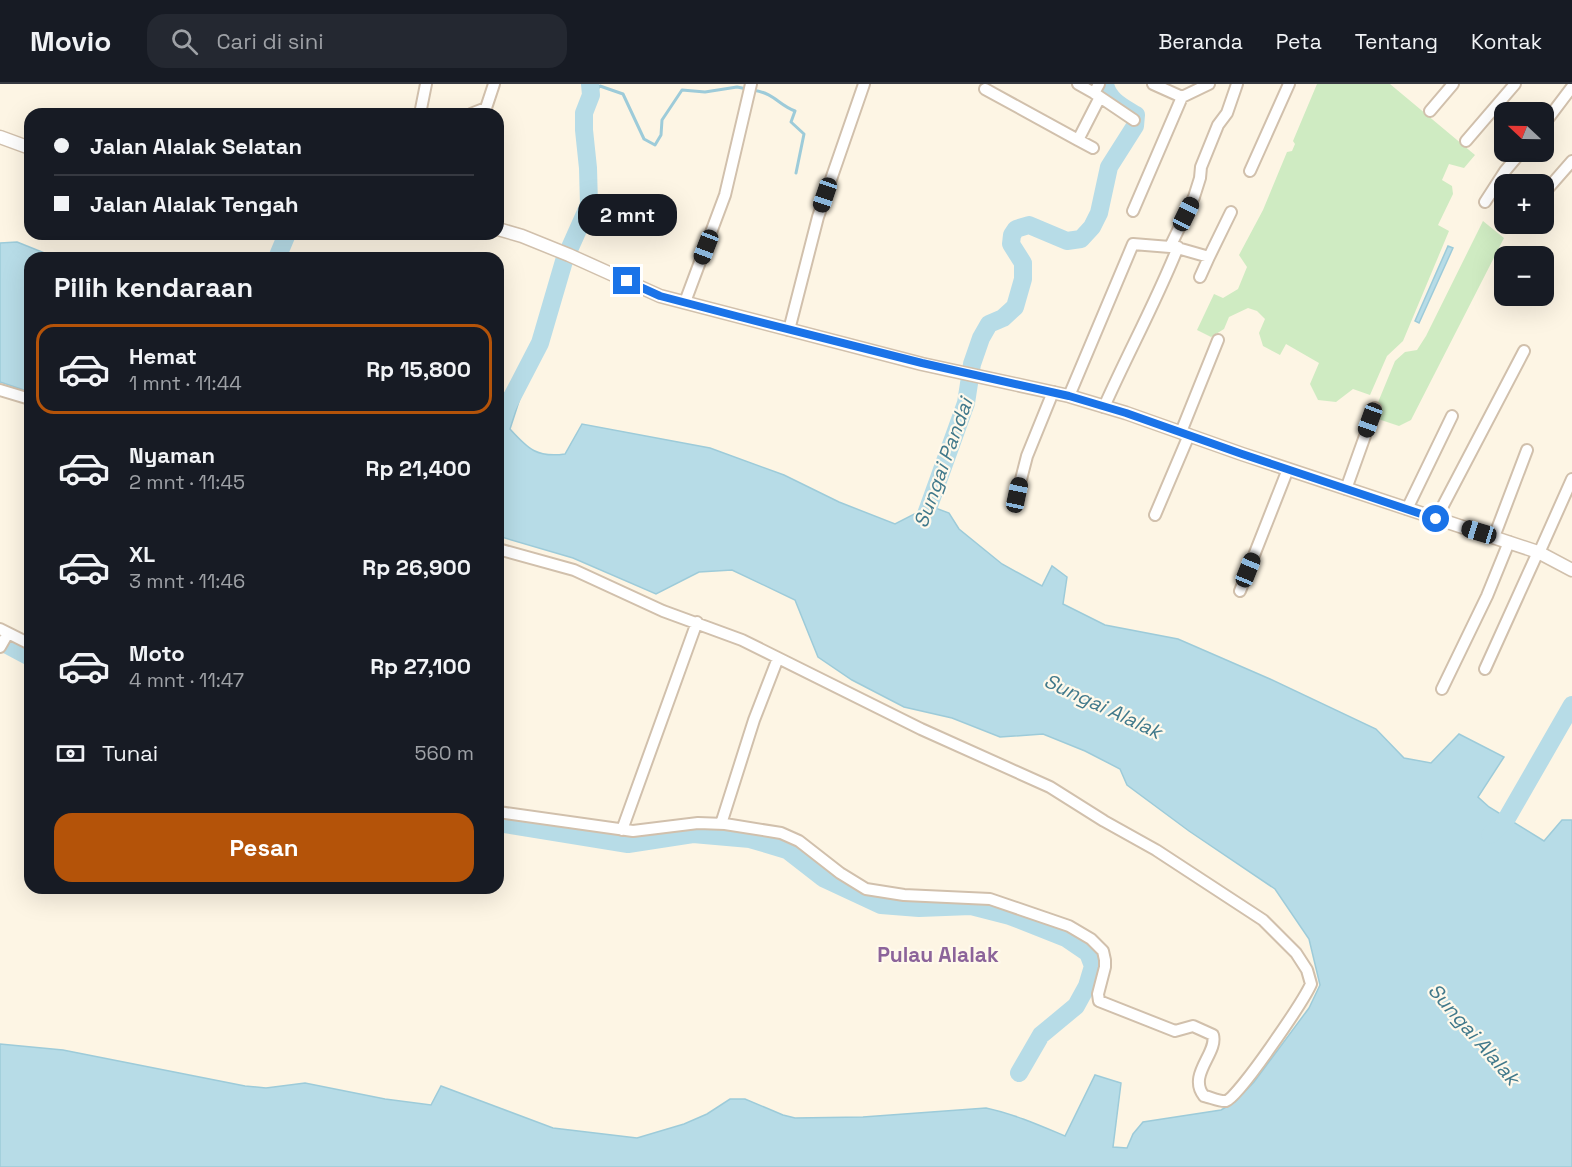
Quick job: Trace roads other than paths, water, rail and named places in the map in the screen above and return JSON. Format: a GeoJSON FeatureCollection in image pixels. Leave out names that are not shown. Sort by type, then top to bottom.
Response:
{"type":"FeatureCollection","features":[{"type":"Feature","properties":{"kind":"street"},"geometry":{"type":"LineString","coordinates":[[421,108],[426,84]]}},
{"type":"Feature","properties":{"kind":"street"},"geometry":{"type":"LineString","coordinates":[[486,108],[494,84]]}},
{"type":"Feature","properties":{"kind":"street"},"geometry":{"type":"LineString","coordinates":[[789,330],[818,217],[864,84]]}},
{"type":"Feature","properties":{"kind":"street"},"geometry":{"type":"LineString","coordinates":[[1078,84],[1098,92],[1134,120]]}},
{"type":"Feature","properties":{"kind":"street"},"geometry":{"type":"LineString","coordinates":[[1153,84],[1182,97]]}},
{"type":"Feature","properties":{"kind":"street"},"geometry":{"type":"LineString","coordinates":[[1132,211],[1182,97],[1209,84]]}},
{"type":"Feature","properties":{"kind":"street"},"geometry":{"type":"LineString","coordinates":[[1104,407],[1129,351],[1137,339],[1142,323],[1159,293],[1194,197],[1201,166],[1218,125],[1227,113],[1237,84]]}},
{"type":"Feature","properties":{"kind":"street"},"geometry":{"type":"LineString","coordinates":[[1250,171],[1289,84]]}},
{"type":"Feature","properties":{"kind":"street"},"geometry":{"type":"LineString","coordinates":[[1430,111],[1453,84]]}},
{"type":"Feature","properties":{"kind":"street"},"geometry":{"type":"LineString","coordinates":[[1466,141],[1515,84]]}},
{"type":"Feature","properties":{"kind":"street"},"geometry":{"type":"LineString","coordinates":[[1554,111],[1572,87]]}},
{"type":"Feature","properties":{"kind":"street"},"geometry":{"type":"LineString","coordinates":[[685,302],[725,195],[749,88]]}},
{"type":"Feature","properties":{"kind":"street"},"geometry":{"type":"LineString","coordinates":[[985,89],[1093,148]]}},
{"type":"Feature","properties":{"kind":"street"},"geometry":{"type":"LineString","coordinates":[[1078,140],[1098,92]]}},
{"type":"Feature","properties":{"kind":"street"},"geometry":{"type":"LineString","coordinates":[[0,137],[24,146]]}},
{"type":"Feature","properties":{"kind":"street"},"geometry":{"type":"LineString","coordinates":[[1554,182],[1572,161]]}},
{"type":"Feature","properties":{"kind":"street"},"geometry":{"type":"LineString","coordinates":[[1485,202],[1513,162]]}},
{"type":"Feature","properties":{"kind":"street"},"geometry":{"type":"LineString","coordinates":[[1200,277],[1231,212]]}},
{"type":"Feature","properties":{"kind":"street"},"geometry":{"type":"LineString","coordinates":[[504,231],[564,253],[660,296],[789,330],[1069,396],[1539,552],[1572,570]]}},
{"type":"Feature","properties":{"kind":"street"},"geometry":{"type":"LineString","coordinates":[[1069,396],[1133,244],[1174,247],[1209,257]]}},
{"type":"Feature","properties":{"kind":"street"},"geometry":{"type":"LineString","coordinates":[[1155,515],[1218,340]]}},
{"type":"Feature","properties":{"kind":"street"},"geometry":{"type":"LineString","coordinates":[[1436,519],[1524,351]]}},
{"type":"Feature","properties":{"kind":"street"},"geometry":{"type":"LineString","coordinates":[[0,390],[24,397]]}},
{"type":"Feature","properties":{"kind":"street"},"geometry":{"type":"LineString","coordinates":[[1017,495],[1027,456],[1053,392]]}},
{"type":"Feature","properties":{"kind":"street"},"geometry":{"type":"LineString","coordinates":[[1346,489],[1375,408]]}},
{"type":"Feature","properties":{"kind":"street"},"geometry":{"type":"LineString","coordinates":[[1407,509],[1452,416]]}},
{"type":"Feature","properties":{"kind":"street"},"geometry":{"type":"LineString","coordinates":[[1494,537],[1527,450]]}},
{"type":"Feature","properties":{"kind":"street"},"geometry":{"type":"LineString","coordinates":[[1240,591],[1288,469]]}},
{"type":"Feature","properties":{"kind":"street"},"geometry":{"type":"LineString","coordinates":[[1485,669],[1572,479]]}},
{"type":"Feature","properties":{"kind":"street"},"geometry":{"type":"LineString","coordinates":[[1443,689],[1487,596],[1509,542]]}},
{"type":"Feature","properties":{"kind":"street"},"geometry":{"type":"LineString","coordinates":[[504,551],[574,570],[663,611],[742,640],[921,729],[1050,787],[1156,850],[1263,920],[1296,954],[1311,984],[1257,1068],[1236,1094],[1225,1101],[1204,1096],[1200,1090],[1202,1065],[1214,1044],[1213,1035],[1193,1026],[1175,1030],[1099,1001],[1098,994],[1105,967],[1103,951],[1091,939],[1069,926],[990,899],[904,895],[866,889],[840,873],[809,847],[789,836],[721,824],[698,824],[644,831],[622,830],[504,813]]}},
{"type":"Feature","properties":{"kind":"street"},"geometry":{"type":"LineString","coordinates":[[622,830],[697,622]]}},
{"type":"Feature","properties":{"kind":"street"},"geometry":{"type":"LineString","coordinates":[[0,647],[4,631],[24,641]]}},
{"type":"Feature","properties":{"kind":"street"},"geometry":{"type":"LineString","coordinates":[[721,824],[754,720],[778,658]]}},
{"type":"Feature","properties":{"kind":"water"},"geometry":{"type":"Polygon","coordinates":[[[17,242],[42,252],[24,252],[24,390],[0,382],[0,243],[17,242]]]}},
{"type":"Feature","properties":{"kind":"water"},"geometry":{"type":"Polygon","coordinates":[[[1448,246],[1453,248],[1419,323],[1415,321],[1448,246]]]}},
{"type":"Feature","properties":{"kind":"water","name":"Sungai Alalak"},"geometry":{"type":"Polygon","coordinates":[[[513,382],[523,389],[510,429],[528,447],[540,453],[565,454],[582,424],[710,448],[784,475],[839,502],[895,524],[930,506],[949,513],[959,529],[1002,564],[1042,586],[1052,566],[1067,577],[1063,604],[1105,625],[1178,639],[1270,679],[1376,729],[1404,758],[1431,763],[1459,734],[1504,757],[1478,797],[1489,807],[1544,841],[1562,820],[1572,820],[1572,1167],[0,1167],[0,1044],[63,1050],[245,1086],[266,1088],[305,1083],[385,1099],[431,1105],[441,1086],[553,1128],[637,1138],[684,1124],[707,1114],[730,1099],[745,1099],[795,1118],[863,1117],[986,1108],[1065,1136],[1095,1075],[1121,1083],[1113,1147],[1127,1148],[1133,1134],[1143,1122],[1221,1110],[1235,1102],[1254,1082],[1309,1008],[1320,985],[1309,939],[1275,889],[1189,831],[1127,785],[1120,769],[1085,751],[1043,734],[1000,737],[952,718],[904,707],[852,680],[818,657],[795,600],[732,570],[699,572],[656,594],[573,558],[504,538],[504,394],[513,382]]]}},
{"type":"Feature","properties":{"kind":"waterway"},"geometry":{"type":"LineString","coordinates":[[504,412],[540,343],[564,261],[589,205],[584,113],[591,95],[590,84]]}},
{"type":"Feature","properties":{"kind":"waterway","name":"Sungai Pandai"},"geometry":{"type":"LineString","coordinates":[[921,528],[966,403],[972,364],[981,338],[989,324],[1003,318],[1015,307],[1023,279],[1023,263],[1011,244],[1012,235],[1016,229],[1029,225],[1067,241],[1081,239],[1092,227],[1099,213],[1109,167],[1135,126],[1136,115],[1113,99],[1105,84]]}},
{"type":"Feature","properties":{"kind":"waterway"},"geometry":{"type":"LineString","coordinates":[[591,95],[600,86],[623,94],[644,139],[655,145],[661,135],[662,120],[682,90],[705,92],[737,87],[747,89]]}},
{"type":"Feature","properties":{"kind":"waterway"},"geometry":{"type":"LineString","coordinates":[[753,90],[767,94],[795,111],[791,122],[804,134],[796,173]]}},
{"type":"Feature","properties":{"kind":"waterway"},"geometry":{"type":"LineString","coordinates":[[280,252],[284,240]]}},
{"type":"Feature","properties":{"kind":"waterway"},"geometry":{"type":"LineString","coordinates":[[0,641],[24,654]]}},
{"type":"Feature","properties":{"kind":"waterway"},"geometry":{"type":"LineString","coordinates":[[1490,835],[1507,818],[1572,705]]}},
{"type":"Feature","properties":{"kind":"waterway"},"geometry":{"type":"LineString","coordinates":[[504,824],[628,844],[693,834],[750,839],[787,850],[823,878],[881,905],[919,908],[971,906],[1010,916],[1066,938],[1088,953],[1093,966],[1087,986],[1076,1006],[1041,1035],[1019,1073]]}},
{"type":"Feature","properties":{"kind":"district","name":"Pulau Alalak"},"geometry":{"type":"Point","coordinates":[938,954]}}]}
